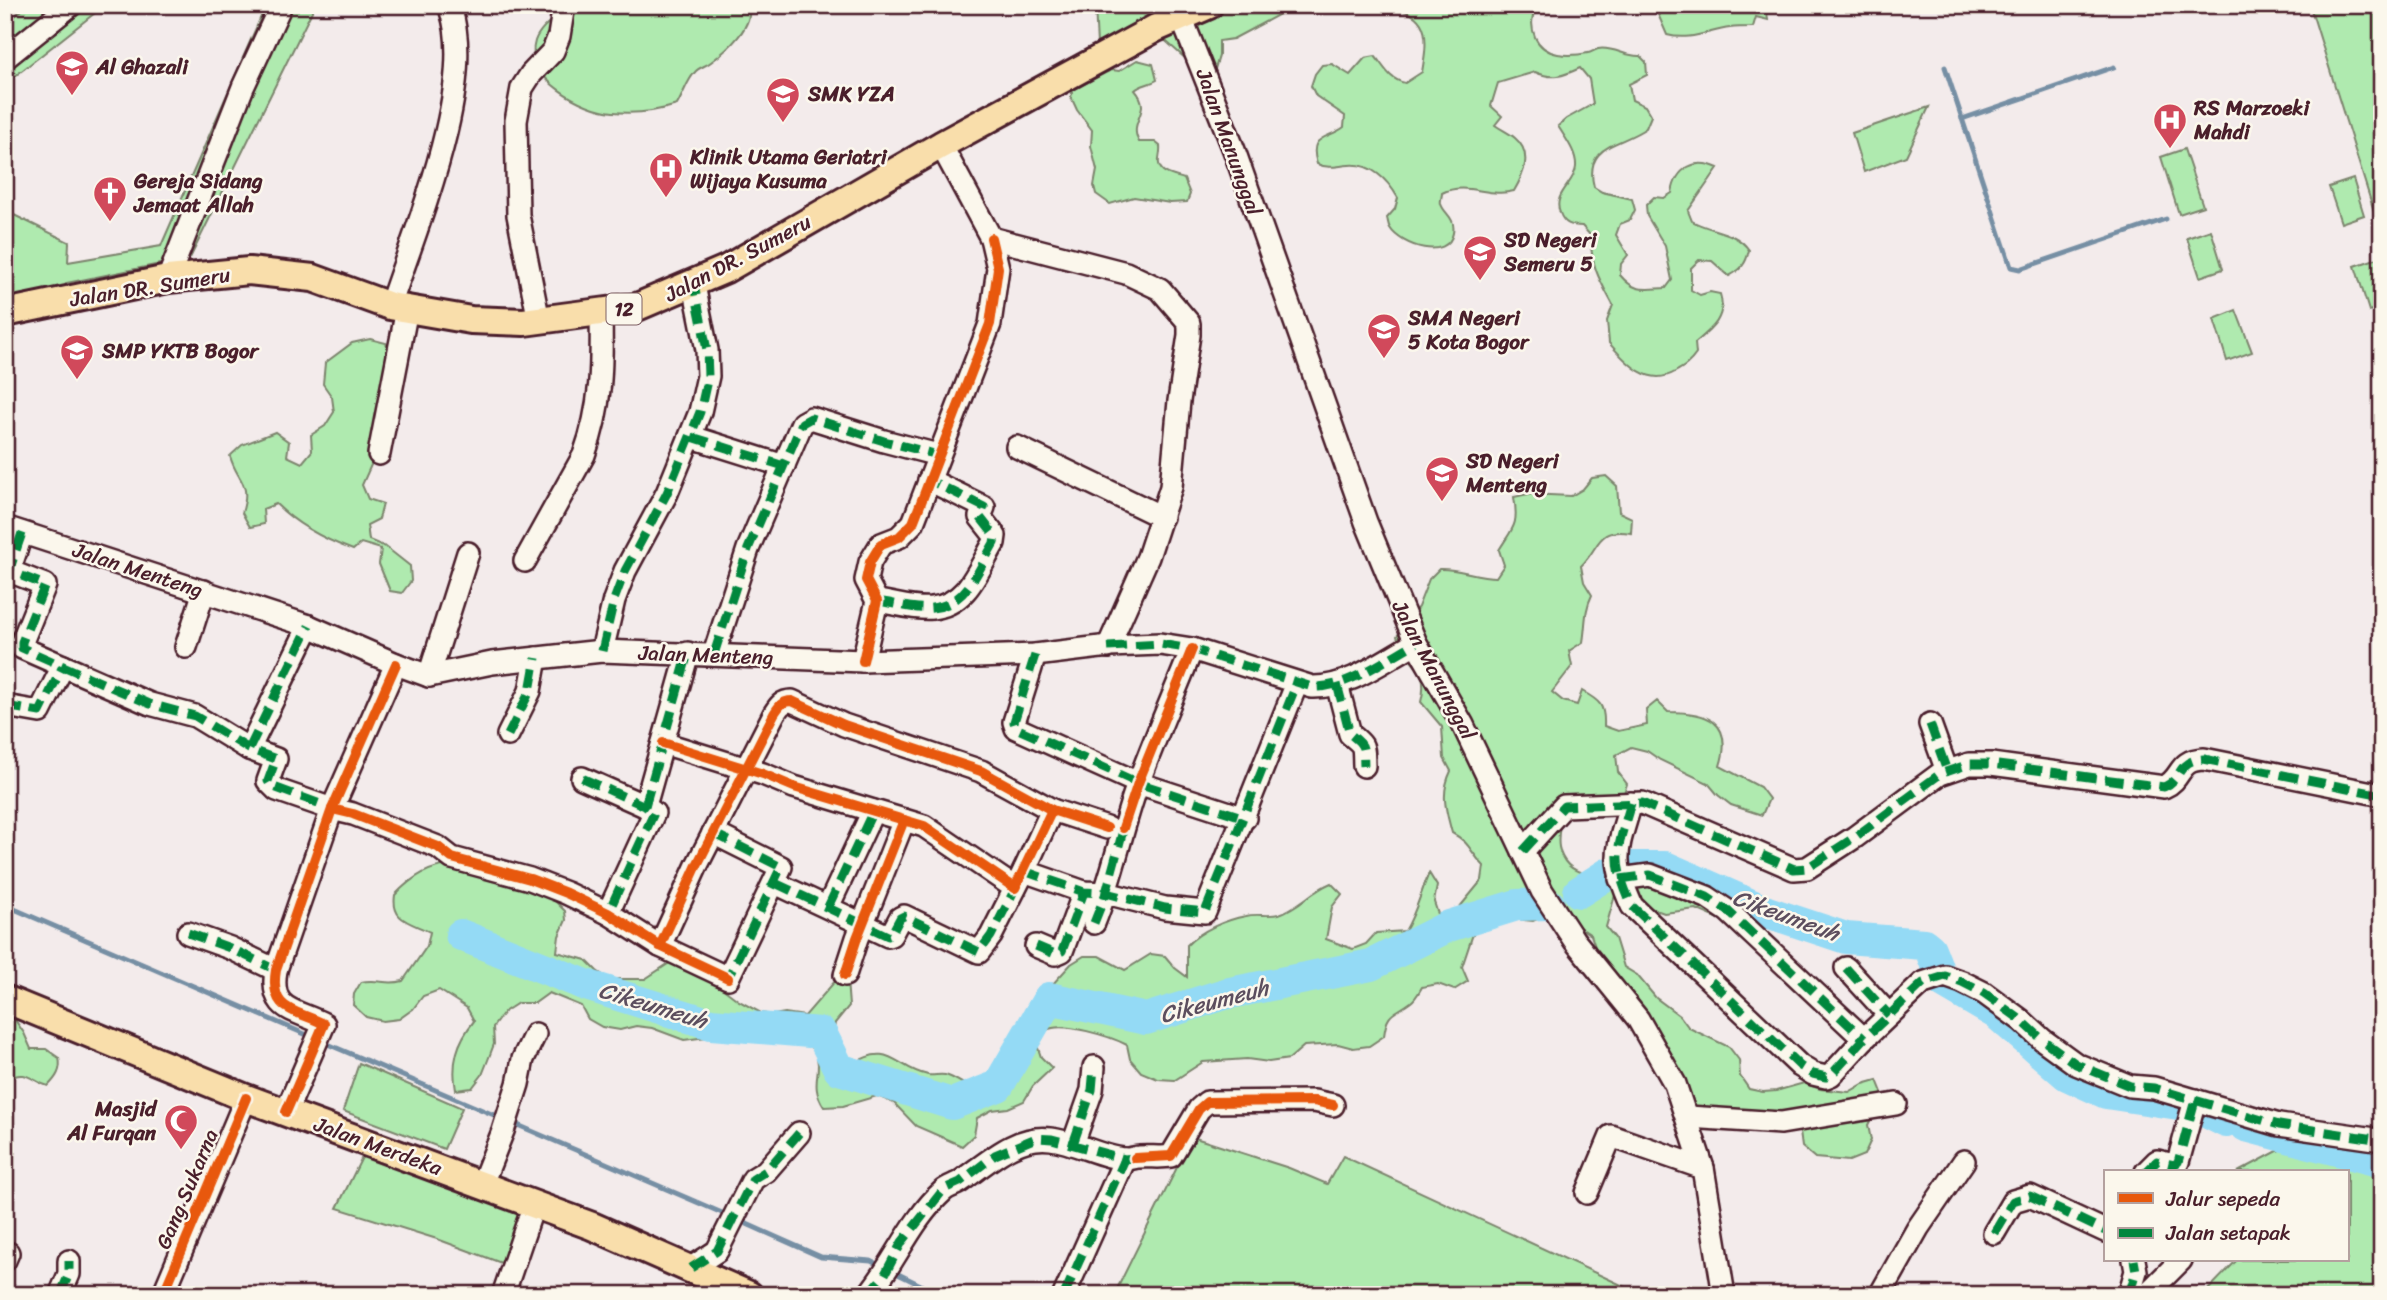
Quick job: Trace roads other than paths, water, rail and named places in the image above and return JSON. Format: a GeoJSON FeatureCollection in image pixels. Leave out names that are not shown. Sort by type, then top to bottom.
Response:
{"type":"FeatureCollection","features":[{"type":"Feature","properties":{"kind":"main road","name":"12"},"geometry":{"type":"LineString","coordinates":[[1182,19],[1209,5]]}},
{"type":"Feature","properties":{"kind":"main road","name":"Jalan DR. Sumeru"},"geometry":{"type":"LineString","coordinates":[[5,313],[168,279],[248,271],[313,278],[398,308],[471,320],[539,321],[637,307],[694,285],[726,269],[941,145],[1156,28],[1182,19]]}},
{"type":"Feature","properties":{"kind":"main road","name":"Jalan Merdeka"},"geometry":{"type":"LineString","coordinates":[[5,999],[246,1098],[592,1226],[749,1295]]}},
{"type":"Feature","properties":{"kind":"street"},"geometry":{"type":"LineString","coordinates":[[5,58],[71,5]]}},
{"type":"Feature","properties":{"kind":"street"},"geometry":{"type":"LineString","coordinates":[[168,279],[243,87],[281,5]]}},
{"type":"Feature","properties":{"kind":"street"},"geometry":{"type":"LineString","coordinates":[[539,321],[518,215],[516,121],[522,88],[553,51],[559,36],[564,5]]}},
{"type":"Feature","properties":{"kind":"street"},"geometry":{"type":"LineString","coordinates":[[379,454],[398,308],[456,89],[457,36],[451,11]]}},
{"type":"Feature","properties":{"kind":"street","name":"Jalan Manunggal"},"geometry":{"type":"LineString","coordinates":[[1182,19],[1234,150],[1366,522],[1416,643],[1463,724],[1542,891],[1574,940],[1638,1019],[1675,1084],[1703,1168],[1724,1295]]}},
{"type":"Feature","properties":{"kind":"street"},"geometry":{"type":"LineString","coordinates":[[863,661],[877,601],[866,580],[870,562],[881,544],[899,537],[913,523],[990,324],[998,268],[991,238],[941,145]]}},
{"type":"Feature","properties":{"kind":"street"},"geometry":{"type":"LineString","coordinates":[[991,238],[1126,273],[1160,289],[1189,323],[1172,476],[1162,517],[1148,557],[1108,647]]}},
{"type":"Feature","properties":{"kind":"street"},"geometry":{"type":"LineString","coordinates":[[602,651],[614,600],[625,572],[653,523],[692,437],[708,376],[706,339],[694,285]]}},
{"type":"Feature","properties":{"kind":"street"},"geometry":{"type":"LineString","coordinates":[[525,561],[584,455],[591,436],[602,374],[601,313]]}},
{"type":"Feature","properties":{"kind":"street"},"geometry":{"type":"LineString","coordinates":[[714,654],[748,549],[802,423],[811,418],[884,442],[938,455]]}},
{"type":"Feature","properties":{"kind":"street"},"geometry":{"type":"LineString","coordinates":[[692,437],[784,466]]}},
{"type":"Feature","properties":{"kind":"street"},"geometry":{"type":"LineString","coordinates":[[1017,447],[1162,517]]}},
{"type":"Feature","properties":{"kind":"street"},"geometry":{"type":"LineString","coordinates":[[877,601],[931,609],[949,604],[965,593],[993,543],[995,536],[980,517],[984,507],[929,480]]}},
{"type":"Feature","properties":{"kind":"street"},"geometry":{"type":"LineString","coordinates":[[14,530],[9,571],[45,585],[22,645],[27,650],[150,704],[195,716],[250,749],[276,759],[268,781],[271,786],[438,847],[452,858],[545,884],[608,914],[660,946],[728,978],[781,871],[779,864],[713,833]]}},
{"type":"Feature","properties":{"kind":"street","name":"Jalan Menteng"},"geometry":{"type":"LineString","coordinates":[[14,530],[309,626],[429,676],[492,663],[602,651],[863,661],[1035,655],[1160,644],[1192,649],[1297,683],[1325,687],[1337,684],[1416,643]]}},
{"type":"Feature","properties":{"kind":"street"},"geometry":{"type":"LineString","coordinates":[[429,676],[468,553]]}},
{"type":"Feature","properties":{"kind":"street"},"geometry":{"type":"LineString","coordinates":[[186,647],[204,591]]}},
{"type":"Feature","properties":{"kind":"street"},"geometry":{"type":"LineString","coordinates":[[250,749],[309,626]]}},
{"type":"Feature","properties":{"kind":"street"},"geometry":{"type":"LineString","coordinates":[[1094,923],[1106,893],[1138,783],[1192,649]]}},
{"type":"Feature","properties":{"kind":"street"},"geometry":{"type":"LineString","coordinates":[[645,806],[688,653]]}},
{"type":"Feature","properties":{"kind":"street"},"geometry":{"type":"LineString","coordinates":[[1035,655],[1014,722],[1016,728],[1138,783],[1245,818]]}},
{"type":"Feature","properties":{"kind":"street"},"geometry":{"type":"LineString","coordinates":[[508,735],[530,691],[536,658]]}},
{"type":"Feature","properties":{"kind":"street"},"geometry":{"type":"LineString","coordinates":[[286,1112],[324,1024],[294,1013],[282,1003],[275,990],[276,970],[332,809],[396,664]]}},
{"type":"Feature","properties":{"kind":"street"},"geometry":{"type":"LineString","coordinates":[[5,706],[40,712],[63,666]]}},
{"type":"Feature","properties":{"kind":"street"},"geometry":{"type":"LineString","coordinates":[[663,743],[925,827],[1020,880],[1084,892],[1106,893],[1165,908],[1205,912],[1297,683]]}},
{"type":"Feature","properties":{"kind":"street"},"geometry":{"type":"LineString","coordinates":[[1337,684],[1350,734],[1363,745],[1364,766]]}},
{"type":"Feature","properties":{"kind":"street"},"geometry":{"type":"LineString","coordinates":[[660,946],[713,833],[779,705],[785,701],[792,701],[855,729],[981,771],[1052,810],[1107,828]]}},
{"type":"Feature","properties":{"kind":"street"},"geometry":{"type":"LineString","coordinates":[[1930,724],[1947,771]]}},
{"type":"Feature","properties":{"kind":"street"},"geometry":{"type":"LineString","coordinates":[[1523,851],[1564,806],[1642,803],[1794,869],[1807,868],[1856,837],[1947,771],[1969,764],[1991,764],[2164,787],[2171,784],[2183,764],[2204,759],[2382,795]]}},
{"type":"Feature","properties":{"kind":"street"},"geometry":{"type":"LineString","coordinates":[[582,778],[645,806],[654,813],[608,914]]}},
{"type":"Feature","properties":{"kind":"street"},"geometry":{"type":"LineString","coordinates":[[1631,803],[1616,855],[1620,879],[1632,906],[1800,1066],[1813,1074],[1826,1077],[1831,1075],[1864,1039],[1923,983],[1945,976],[1984,993],[2076,1064],[2130,1086],[2154,1088],[2279,1125],[2382,1140]]}},
{"type":"Feature","properties":{"kind":"street"},"geometry":{"type":"LineString","coordinates":[[775,883],[890,935],[904,916],[979,952],[991,936],[1020,880],[1052,810]]}},
{"type":"Feature","properties":{"kind":"street"},"geometry":{"type":"LineString","coordinates":[[828,907],[873,811]]}},
{"type":"Feature","properties":{"kind":"street"},"geometry":{"type":"LineString","coordinates":[[845,975],[904,821]]}},
{"type":"Feature","properties":{"kind":"street"},"geometry":{"type":"LineString","coordinates":[[1620,879],[1650,875],[1707,897],[1728,911],[1864,1039]]}},
{"type":"Feature","properties":{"kind":"street"},"geometry":{"type":"LineString","coordinates":[[1036,946],[1055,954],[1062,951],[1084,892]]}},
{"type":"Feature","properties":{"kind":"street"},"geometry":{"type":"LineString","coordinates":[[188,933],[230,948],[276,970]]}},
{"type":"Feature","properties":{"kind":"street"},"geometry":{"type":"LineString","coordinates":[[1846,968],[1889,1015]]}},
{"type":"Feature","properties":{"kind":"street"},"geometry":{"type":"LineString","coordinates":[[482,1184],[503,1131],[523,1059],[535,1034]]}},
{"type":"Feature","properties":{"kind":"street"},"geometry":{"type":"LineString","coordinates":[[1073,1144],[1092,1090],[1094,1067]]}},
{"type":"Feature","properties":{"kind":"street","name":"Gang Sukarna"},"geometry":{"type":"LineString","coordinates":[[163,1295],[246,1098]]}},
{"type":"Feature","properties":{"kind":"street"},"geometry":{"type":"LineString","coordinates":[[2148,1170],[2157,1161],[2174,1165],[2178,1163],[2195,1100]]}},
{"type":"Feature","properties":{"kind":"street"},"geometry":{"type":"LineString","coordinates":[[868,1295],[889,1267],[902,1242],[944,1189],[960,1182],[995,1155],[1036,1138],[1073,1144],[1125,1159],[1171,1156],[1199,1108],[1207,1102],[1314,1101],[1333,1105]]}},
{"type":"Feature","properties":{"kind":"street"},"geometry":{"type":"LineString","coordinates":[[1688,1117],[1781,1123],[1896,1104]]}},
{"type":"Feature","properties":{"kind":"street"},"geometry":{"type":"LineString","coordinates":[[691,1268],[717,1251],[753,1179],[766,1171],[799,1133]]}},
{"type":"Feature","properties":{"kind":"street"},"geometry":{"type":"LineString","coordinates":[[1587,1193],[1611,1136],[1703,1168]]}},
{"type":"Feature","properties":{"kind":"street"},"geometry":{"type":"LineString","coordinates":[[1064,1295],[1125,1159]]}},
{"type":"Feature","properties":{"kind":"street"},"geometry":{"type":"LineString","coordinates":[[1880,1295],[1918,1228],[1964,1161]]}},
{"type":"Feature","properties":{"kind":"street"},"geometry":{"type":"LineString","coordinates":[[1994,1233],[2013,1201],[2030,1196],[2104,1231]]}},
{"type":"Feature","properties":{"kind":"street"},"geometry":{"type":"LineString","coordinates":[[503,1295],[534,1204]]}},
{"type":"Feature","properties":{"kind":"street"},"geometry":{"type":"LineString","coordinates":[[60,1295],[69,1273],[69,1261]]}},
{"type":"Feature","properties":{"kind":"street"},"geometry":{"type":"LineString","coordinates":[[2129,1295],[2136,1271],[2134,1262]]}},
{"type":"Feature","properties":{"kind":"street"},"geometry":{"type":"LineString","coordinates":[[2146,1295],[2179,1262]]}},
{"type":"Feature","properties":{"kind":"waterway"},"geometry":{"type":"LineString","coordinates":[[1945,67],[2011,267],[2020,269],[2166,219]]}},
{"type":"Feature","properties":{"kind":"waterway"},"geometry":{"type":"LineString","coordinates":[[1962,119],[2114,67]]}},
{"type":"Feature","properties":{"kind":"waterway","name":"Cikeumeuh"},"geometry":{"type":"LineString","coordinates":[[1627,867],[1665,867],[1767,912],[1846,938],[1924,944],[1930,949],[1937,967]]}},
{"type":"Feature","properties":{"kind":"waterway","name":"Cikeumeuh"},"geometry":{"type":"LineString","coordinates":[[1579,892],[1609,873]]}},
{"type":"Feature","properties":{"kind":"waterway","name":"Cikeumeuh"},"geometry":{"type":"LineString","coordinates":[[461,935],[586,985],[711,1024],[821,1033],[839,1069],[952,1104],[998,1086],[1049,998],[1146,1019],[1225,994],[1371,965],[1449,926],[1517,905],[1549,904]]}},
{"type":"Feature","properties":{"kind":"waterway"},"geometry":{"type":"LineString","coordinates":[[5,905],[314,1038]]}},
{"type":"Feature","properties":{"kind":"waterway","name":"Cikeumeuh"},"geometry":{"type":"LineString","coordinates":[[1944,983],[1997,1014],[2067,1075],[2106,1093],[2185,1105]]}},
{"type":"Feature","properties":{"kind":"waterway"},"geometry":{"type":"LineString","coordinates":[[323,1042],[501,1118]]}},
{"type":"Feature","properties":{"kind":"waterway","name":"Cikeumeuh"},"geometry":{"type":"LineString","coordinates":[[2198,1108],[2226,1122]]}},
{"type":"Feature","properties":{"kind":"waterway"},"geometry":{"type":"LineString","coordinates":[[513,1123],[729,1216]]}},
{"type":"Feature","properties":{"kind":"waterway","name":"Cikeumeuh"},"geometry":{"type":"LineString","coordinates":[[2246,1126],[2382,1162]]}},
{"type":"Feature","properties":{"kind":"waterway"},"geometry":{"type":"LineString","coordinates":[[738,1220],[821,1257],[871,1261],[883,1267]]}},
{"type":"Feature","properties":{"kind":"waterway"},"geometry":{"type":"LineString","coordinates":[[892,1271],[941,1295]]}},
{"type":"Feature","properties":{"kind":"place","name":"Al Ghazali"},"geometry":{"type":"Point","coordinates":[72,97]}},
{"type":"Feature","properties":{"kind":"place","name":"SMK YZA"},"geometry":{"type":"Point","coordinates":[783,124]}},
{"type":"Feature","properties":{"kind":"place","name":"RS Marzoeki Mahdi"},"geometry":{"type":"Point","coordinates":[2170,150]}},
{"type":"Feature","properties":{"kind":"place","name":"Klinik Utama Geriatri Wijaya Kusuma"},"geometry":{"type":"Point","coordinates":[666,199]}},
{"type":"Feature","properties":{"kind":"place","name":"Gereja Sidang Jemaat Allah"},"geometry":{"type":"Point","coordinates":[110,223]}},
{"type":"Feature","properties":{"kind":"place","name":"SD Negeri Semeru 5"},"geometry":{"type":"Point","coordinates":[1480,282]}},
{"type":"Feature","properties":{"kind":"place","name":"SMA Negeri 5 Kota Bogor"},"geometry":{"type":"Point","coordinates":[1384,360]}},
{"type":"Feature","properties":{"kind":"place","name":"SMP YKTB Bogor"},"geometry":{"type":"Point","coordinates":[77,381]}},
{"type":"Feature","properties":{"kind":"place","name":"SD Negeri Menteng"},"geometry":{"type":"Point","coordinates":[1442,503]}},
{"type":"Feature","properties":{"kind":"place","name":"Masjid Al Furqan"},"geometry":{"type":"Point","coordinates":[181,1151]}}]}
